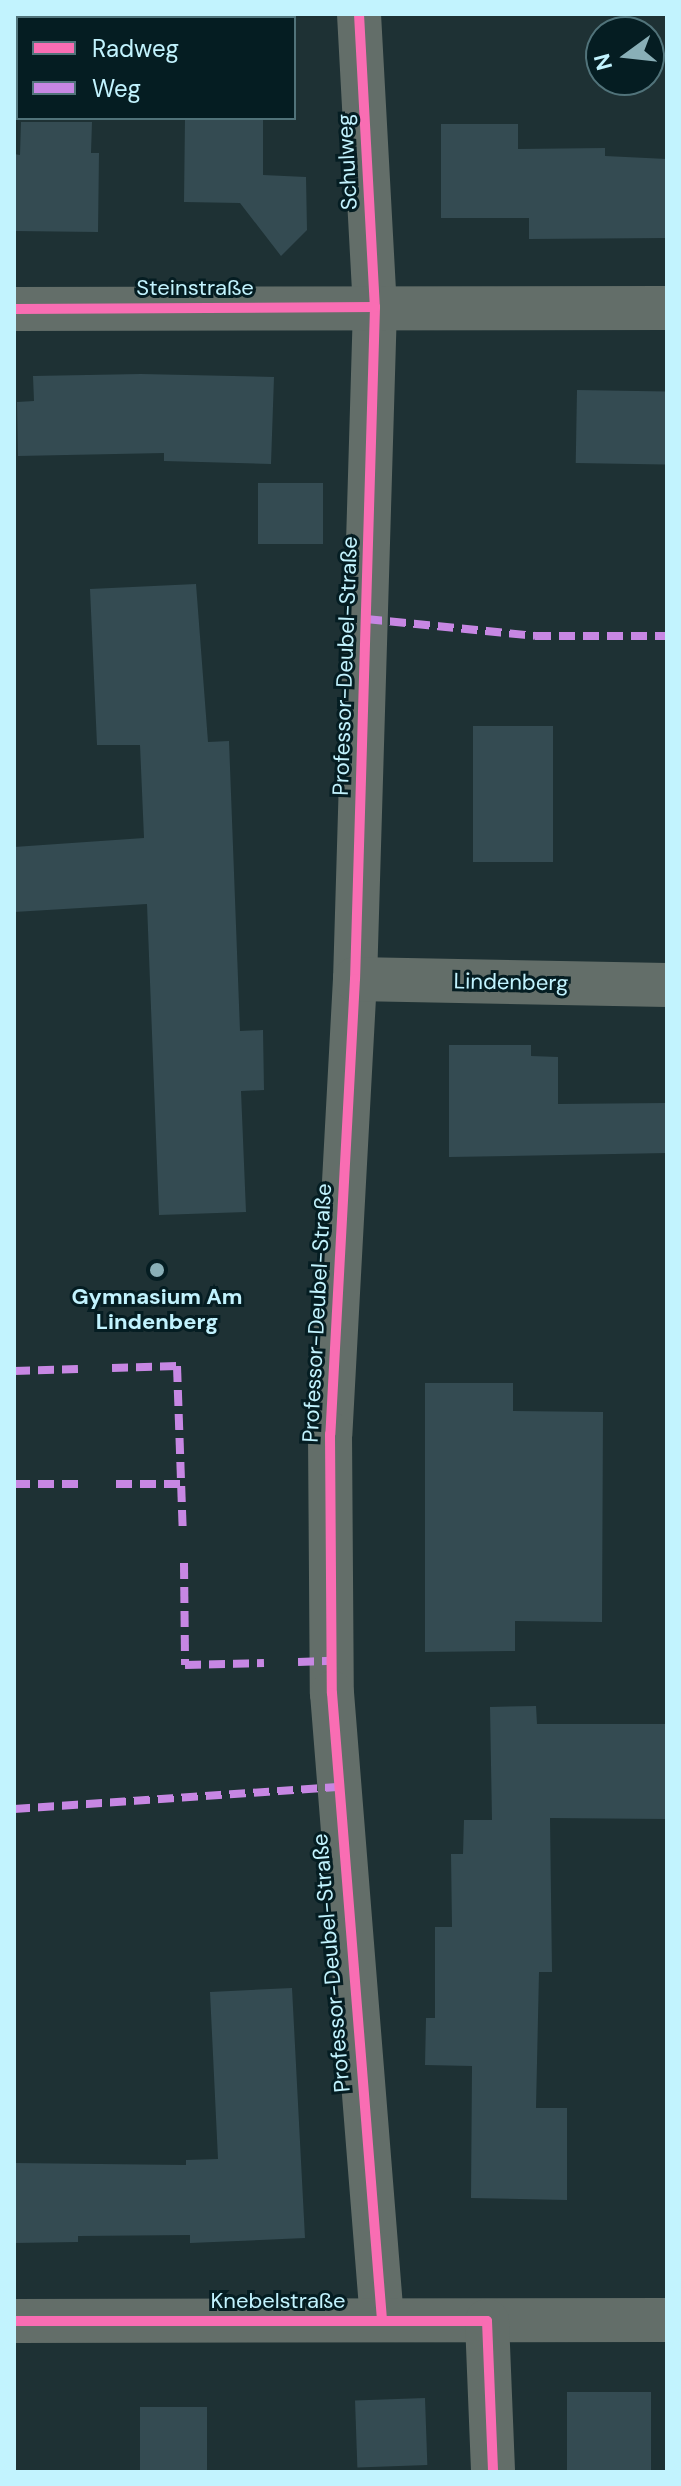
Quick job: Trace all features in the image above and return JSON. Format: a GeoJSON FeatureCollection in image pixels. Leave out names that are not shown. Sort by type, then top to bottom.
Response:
{"type":"FeatureCollection","features":[{"type":"Feature","properties":{"kind":"street","name":"Schulweg"},"geometry":{"type":"LineString","coordinates":[[359,14],[375,307]]}},
{"type":"Feature","properties":{"kind":"street","name":"Professor-Deubel-Straße"},"geometry":{"type":"LineString","coordinates":[[375,307],[355,979],[330,1434],[332,1693],[382,2320]]}},
{"type":"Feature","properties":{"kind":"street","name":"Steinstraße"},"geometry":{"type":"LineString","coordinates":[[14,309],[667,308]]}},
{"type":"Feature","properties":{"kind":"street","name":"Lindenberg"},"geometry":{"type":"LineString","coordinates":[[355,979],[667,985]]}},
{"type":"Feature","properties":{"kind":"street","name":"Knebelstraße"},"geometry":{"type":"LineString","coordinates":[[14,2321],[667,2320]]}},
{"type":"Feature","properties":{"kind":"street"},"geometry":{"type":"LineString","coordinates":[[487,2321],[493,2472]]}},
{"type":"Feature","properties":{"kind":"building"},"geometry":{"type":"Polygon","coordinates":[[[185,120],[263,120],[263,175],[306,177],[307,230],[281,256],[240,203],[184,202],[185,120]]]}},
{"type":"Feature","properties":{"kind":"building"},"geometry":{"type":"Polygon","coordinates":[[[21,122],[92,122],[91,153],[99,153],[98,232],[14,231],[14,154],[20,155],[21,122]]]}},
{"type":"Feature","properties":{"kind":"building"},"geometry":{"type":"Polygon","coordinates":[[[441,124],[518,124],[518,149],[605,148],[605,156],[667,159],[667,238],[529,239],[529,218],[441,218],[441,124]]]}},
{"type":"Feature","properties":{"kind":"building"},"geometry":{"type":"Polygon","coordinates":[[[141,374],[274,377],[271,464],[164,461],[164,453],[18,456],[17,402],[34,401],[33,376],[141,374]]]}},
{"type":"Feature","properties":{"kind":"building"},"geometry":{"type":"Polygon","coordinates":[[[577,390],[667,392],[666,465],[576,463],[577,390]]]}},
{"type":"Feature","properties":{"kind":"building"},"geometry":{"type":"Polygon","coordinates":[[[258,483],[323,483],[323,544],[258,544],[258,483]]]}},
{"type":"Feature","properties":{"kind":"building"},"geometry":{"type":"Polygon","coordinates":[[[196,584],[208,742],[229,741],[240,1031],[263,1030],[264,1090],[241,1091],[246,1212],[159,1215],[147,904],[14,912],[14,847],[144,838],[140,745],[97,745],[90,589],[196,584]]]}},
{"type":"Feature","properties":{"kind":"building"},"geometry":{"type":"Polygon","coordinates":[[[473,726],[553,726],[553,862],[473,862],[473,726]]]}},
{"type":"Feature","properties":{"kind":"building"},"geometry":{"type":"Polygon","coordinates":[[[449,1045],[531,1045],[531,1056],[558,1057],[558,1104],[667,1103],[667,1153],[449,1157],[449,1045]]]}},
{"type":"Feature","properties":{"kind":"building"},"geometry":{"type":"Polygon","coordinates":[[[425,1383],[513,1383],[513,1411],[603,1412],[602,1622],[515,1621],[515,1651],[425,1652],[425,1383]]]}},
{"type":"Feature","properties":{"kind":"building"},"geometry":{"type":"Polygon","coordinates":[[[536,1706],[537,1724],[667,1724],[667,1819],[550,1818],[552,1972],[539,1972],[536,2108],[567,2108],[567,2200],[471,2198],[472,2066],[425,2065],[426,2018],[435,2018],[435,1927],[452,1927],[451,1854],[463,1854],[464,1820],[492,1820],[490,1707],[536,1706]]]}},
{"type":"Feature","properties":{"kind":"building"},"geometry":{"type":"Polygon","coordinates":[[[292,1988],[305,2238],[190,2243],[190,2235],[78,2236],[78,2242],[14,2243],[14,2163],[186,2165],[186,2160],[218,2159],[210,1992],[292,1988]]]}},
{"type":"Feature","properties":{"kind":"building"},"geometry":{"type":"Polygon","coordinates":[[[567,2392],[651,2392],[651,2472],[567,2472],[567,2392]]]}},
{"type":"Feature","properties":{"kind":"building"},"geometry":{"type":"Polygon","coordinates":[[[425,2398],[427,2465],[357,2467],[355,2400],[425,2398]]]}},
{"type":"Feature","properties":{"kind":"building"},"geometry":{"type":"Polygon","coordinates":[[[140,2407],[207,2407],[207,2472],[140,2472],[140,2407]]]}},
{"type":"Feature","properties":{"kind":"marked path"},"geometry":{"type":"LineString","coordinates":[[366,619],[535,636],[667,636]]}},
{"type":"Feature","properties":{"kind":"marked path"},"geometry":{"type":"LineString","coordinates":[[112,1368],[177,1366],[183,1534]]}},
{"type":"Feature","properties":{"kind":"marked path"},"geometry":{"type":"LineString","coordinates":[[14,1371],[78,1369]]}},
{"type":"Feature","properties":{"kind":"marked path"},"geometry":{"type":"LineString","coordinates":[[14,1484],[80,1484]]}},
{"type":"Feature","properties":{"kind":"marked path"},"geometry":{"type":"LineString","coordinates":[[116,1484],[181,1484]]}},
{"type":"Feature","properties":{"kind":"marked path"},"geometry":{"type":"LineString","coordinates":[[184,1563],[185,1665],[264,1663]]}},
{"type":"Feature","properties":{"kind":"marked path"},"geometry":{"type":"LineString","coordinates":[[298,1662],[332,1661]]}},
{"type":"Feature","properties":{"kind":"marked path"},"geometry":{"type":"LineString","coordinates":[[14,1809],[337,1787]]}},
{"type":"Feature","properties":{"kind":"cycle path"},"geometry":{"type":"LineString","coordinates":[[359,14],[375,307],[355,979],[330,1434],[332,1693],[382,2320]]}},
{"type":"Feature","properties":{"kind":"cycle path"},"geometry":{"type":"LineString","coordinates":[[14,309],[375,307]]}},
{"type":"Feature","properties":{"kind":"cycle path"},"geometry":{"type":"LineString","coordinates":[[14,2321],[487,2321],[493,2472]]}},
{"type":"Feature","properties":{"kind":"place","name":"Gymnasium Am Lindenberg"},"geometry":{"type":"Point","coordinates":[157,1270]}}]}
